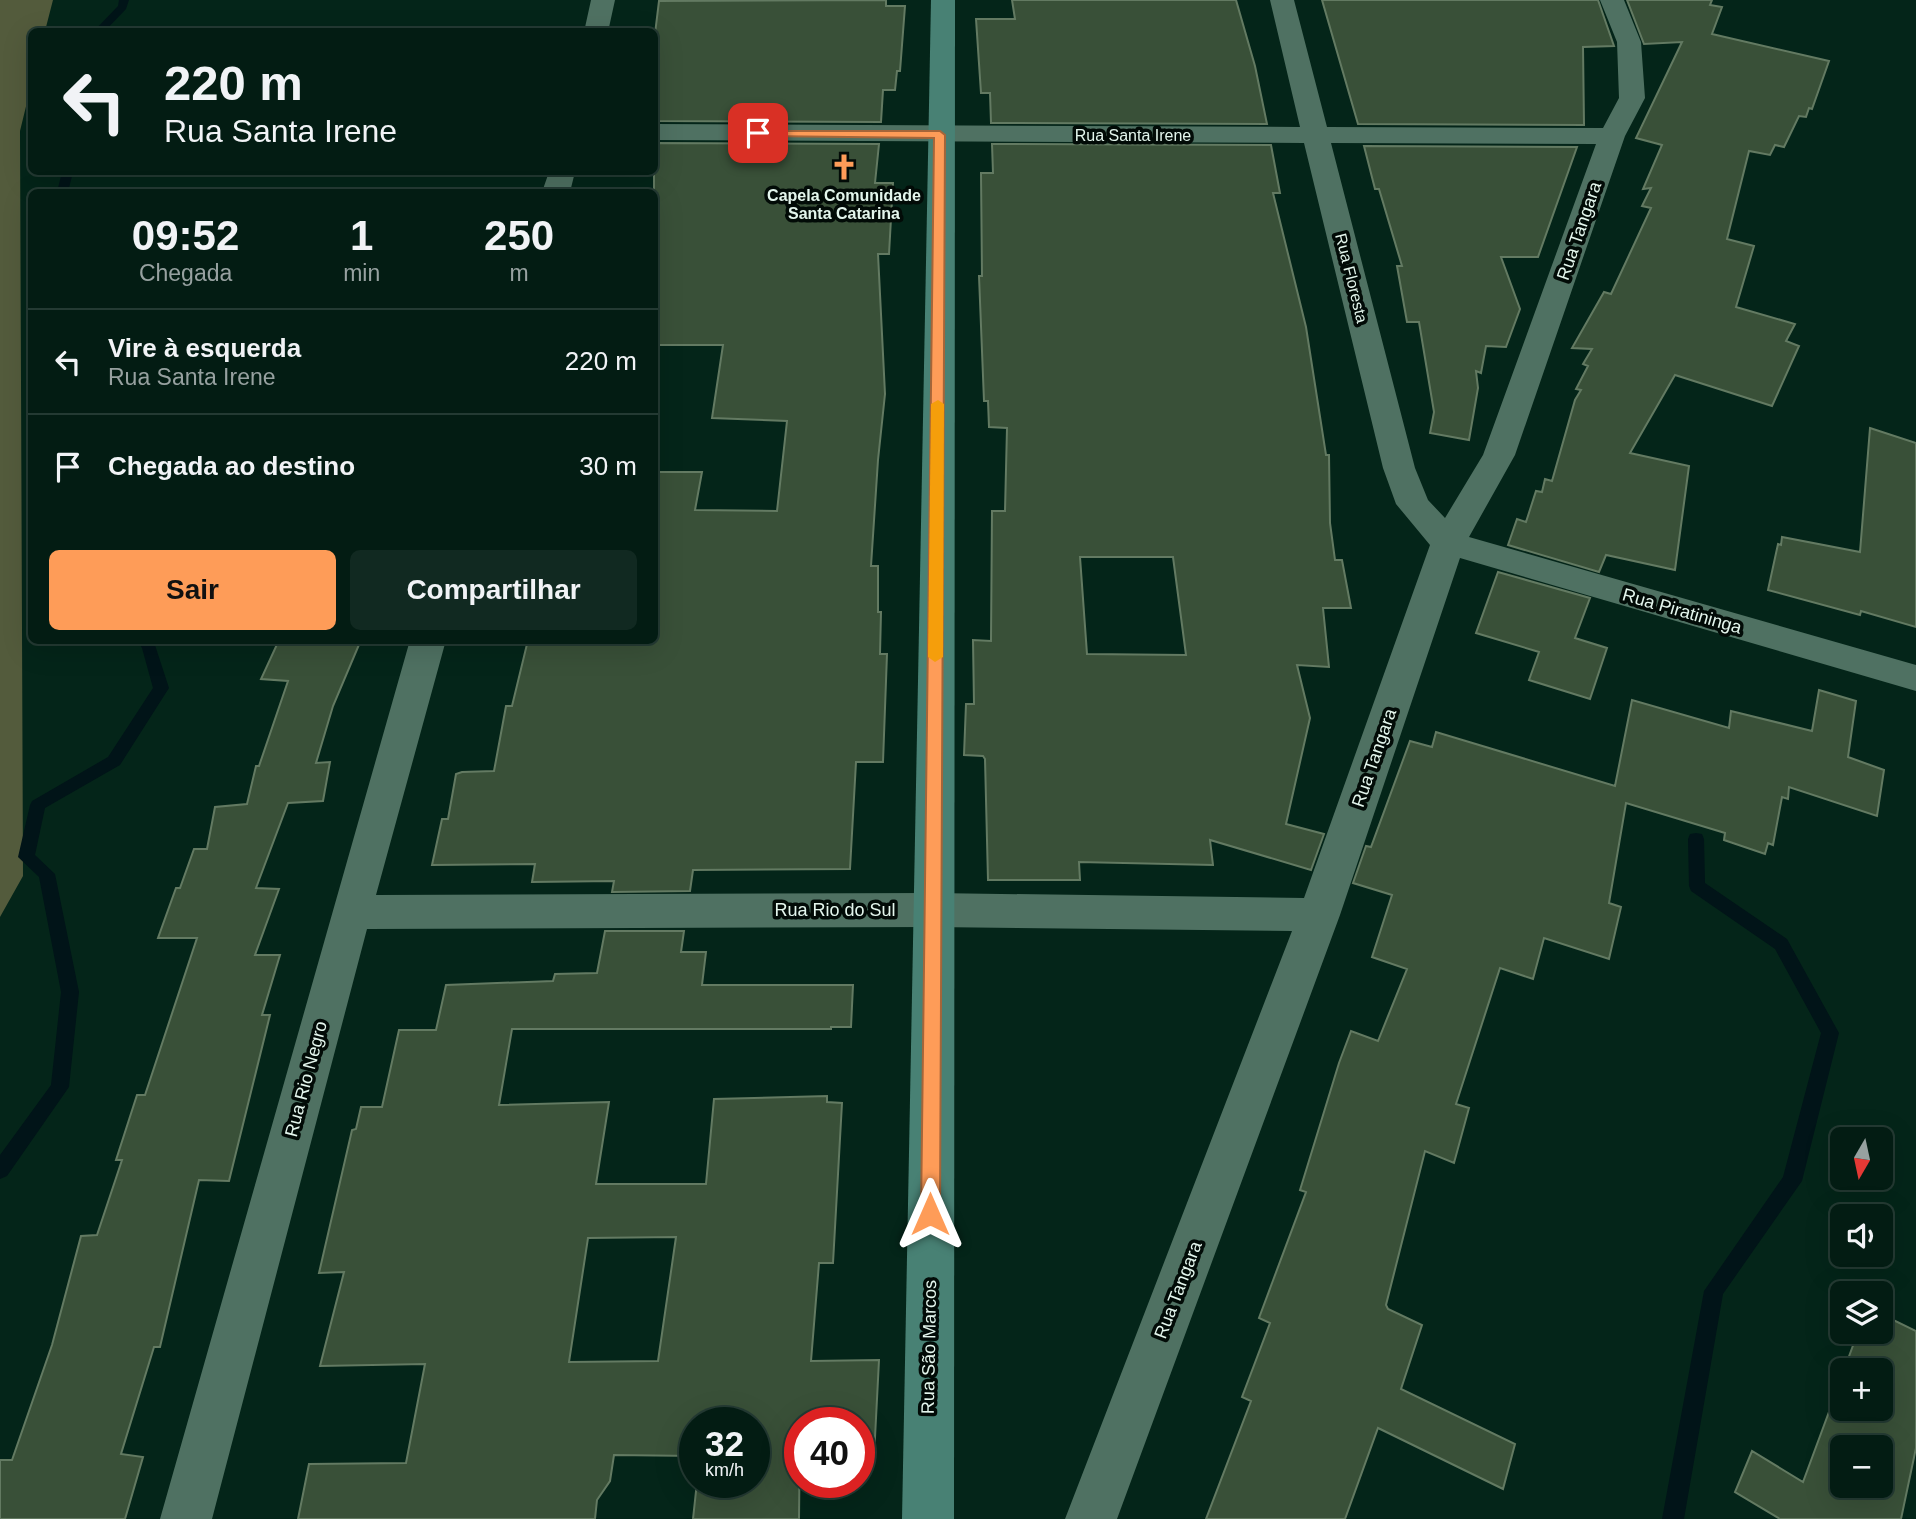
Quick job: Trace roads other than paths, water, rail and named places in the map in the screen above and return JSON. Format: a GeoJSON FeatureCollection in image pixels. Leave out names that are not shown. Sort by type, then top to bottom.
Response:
{"type":"FeatureCollection","features":[{"type":"Feature","properties":{"kind":"street"},"geometry":{"type":"LineString","coordinates":[[597,28],[603,0]]}},
{"type":"Feature","properties":{"kind":"street","name":"Rua São Marcos"},"geometry":{"type":"LineString","coordinates":[[928,1519],[943,0]]}},
{"type":"Feature","properties":{"kind":"street","name":"Rua Floresta"},"geometry":{"type":"LineString","coordinates":[[1282,0],[1399,468],[1413,505],[1448,543]]}},
{"type":"Feature","properties":{"kind":"street","name":"Rua Tangara"},"geometry":{"type":"LineString","coordinates":[[1091,1519],[1319,915],[1448,543],[1499,455],[1612,136],[1632,98],[1629,42],[1612,0]]}},
{"type":"Feature","properties":{"kind":"street","name":"Rua Santa Irene"},"geometry":{"type":"LineString","coordinates":[[658,132],[1612,136]]}},
{"type":"Feature","properties":{"kind":"street","name":"Rua Piratininga"},"geometry":{"type":"LineString","coordinates":[[1448,543],[1916,678]]}},
{"type":"Feature","properties":{"kind":"street","name":"Rua Rio Negro"},"geometry":{"type":"LineString","coordinates":[[186,1519],[427,644]]}},
{"type":"Feature","properties":{"kind":"street","name":"Rua Rio do Sul"},"geometry":{"type":"LineString","coordinates":[[351,912],[933,910],[1319,915]]}},
{"type":"Feature","properties":{"kind":"waterway"},"geometry":{"type":"LineString","coordinates":[[102,28],[123,7],[124,0]]}},
{"type":"Feature","properties":{"kind":"waterway"},"geometry":{"type":"LineString","coordinates":[[64,189],[66,175]]}},
{"type":"Feature","properties":{"kind":"waterway"},"geometry":{"type":"LineString","coordinates":[[0,1170],[60,1087],[70,992],[47,874],[26,857],[38,805],[114,761],[161,688],[147,644]]}},
{"type":"Feature","properties":{"kind":"waterway"},"geometry":{"type":"LineString","coordinates":[[1673,1519],[1714,1291],[1792,1181],[1830,1033],[1781,944],[1697,886],[1696,839]]}},
{"type":"Feature","properties":{"kind":"place","name":"Capela Comunidade Santa Catarina"},"geometry":{"type":"Point","coordinates":[844,167]}}]}
